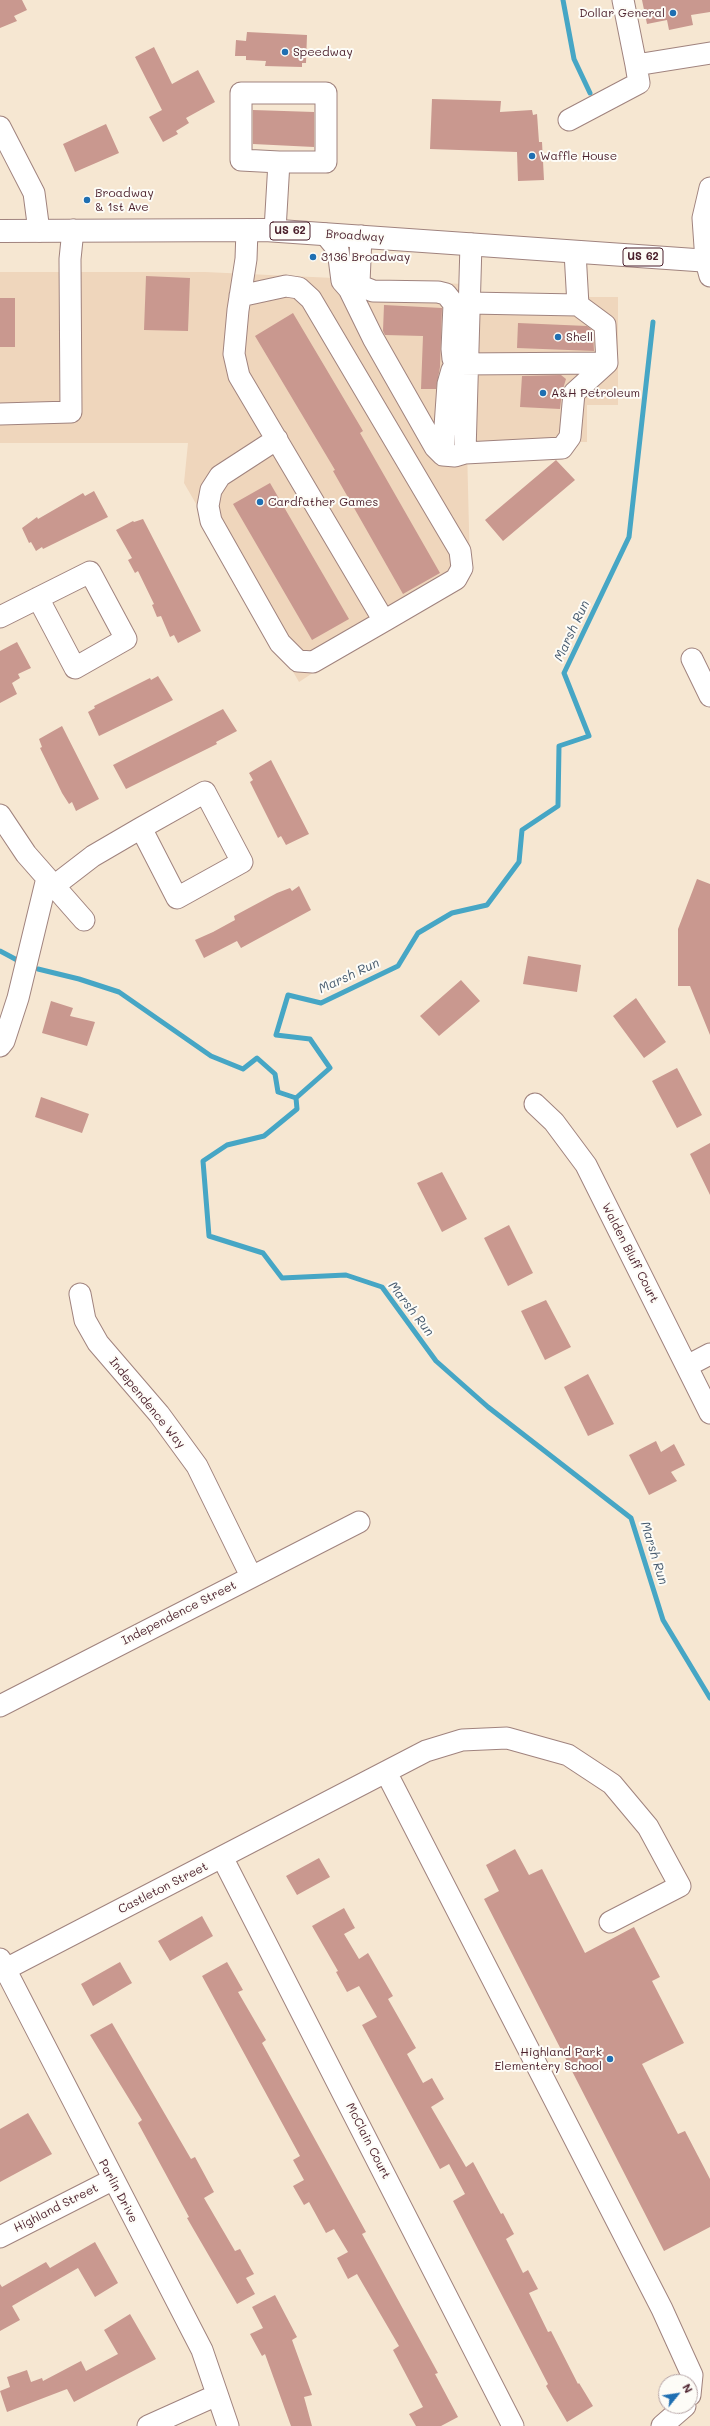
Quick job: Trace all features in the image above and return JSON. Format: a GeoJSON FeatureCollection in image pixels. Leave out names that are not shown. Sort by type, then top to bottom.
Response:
{"type":"FeatureCollection","features":[{"type":"Feature","properties":{"kind":"main road","name":"Broadway"},"geometry":{"type":"LineString","coordinates":[[0,231],[275,230],[575,252],[709,266]]}},
{"type":"Feature","properties":{"kind":"street"},"geometry":{"type":"LineString","coordinates":[[569,120],[639,83],[623,0]]}},
{"type":"Feature","properties":{"kind":"street"},"geometry":{"type":"LineString","coordinates":[[636,66],[710,53]]}},
{"type":"Feature","properties":{"kind":"street"},"geometry":{"type":"LineString","coordinates":[[241,93],[326,93],[326,162],[279,162],[240,160],[241,93]]}},
{"type":"Feature","properties":{"kind":"street"},"geometry":{"type":"LineString","coordinates":[[0,127],[6,152],[34,193],[39,231]]}},
{"type":"Feature","properties":{"kind":"street"},"geometry":{"type":"LineString","coordinates":[[275,230],[279,162]]}},
{"type":"Feature","properties":{"kind":"street"},"geometry":{"type":"LineString","coordinates":[[709,266],[703,218],[710,188]]}},
{"type":"Feature","properties":{"kind":"street"},"geometry":{"type":"LineString","coordinates":[[0,414],[71,412],[70,259],[73,230]]}},
{"type":"Feature","properties":{"kind":"street"},"geometry":{"type":"LineString","coordinates":[[247,230],[246,259],[240,296],[234,354],[239,376],[384,621]]}},
{"type":"Feature","properties":{"kind":"street"},"geometry":{"type":"LineString","coordinates":[[325,234],[338,250],[342,281],[353,287],[373,291],[438,292],[446,294],[454,304],[453,359],[464,364],[607,363]]}},
{"type":"Feature","properties":{"kind":"street"},"geometry":{"type":"LineString","coordinates":[[361,236],[353,287],[373,338],[434,447],[443,455],[455,456],[465,453],[562,448],[570,437],[574,393],[607,363],[606,325],[578,305],[469,303]]}},
{"type":"Feature","properties":{"kind":"street"},"geometry":{"type":"LineString","coordinates":[[465,453],[464,364],[469,303],[471,244]]}},
{"type":"Feature","properties":{"kind":"street"},"geometry":{"type":"LineString","coordinates":[[575,252],[578,305]]}},
{"type":"Feature","properties":{"kind":"street"},"geometry":{"type":"LineString","coordinates":[[240,296],[286,286],[299,288],[311,299],[460,551],[462,568],[456,579],[312,662],[298,661],[280,643],[211,521],[208,506],[211,490],[220,476],[276,439]]}},
{"type":"Feature","properties":{"kind":"street"},"geometry":{"type":"LineString","coordinates":[[443,455],[448,384],[452,370],[464,364]]}},
{"type":"Feature","properties":{"kind":"street"},"geometry":{"type":"LineString","coordinates":[[0,617],[38,598],[90,572],[126,639],[75,668],[38,598]]}},
{"type":"Feature","properties":{"kind":"street"},"geometry":{"type":"LineString","coordinates":[[692,659],[710,696]]}},
{"type":"Feature","properties":{"kind":"street"},"geometry":{"type":"LineString","coordinates":[[0,1046],[4,1041],[18,998],[50,882],[141,828],[205,792],[242,862],[177,898],[141,828]]}},
{"type":"Feature","properties":{"kind":"street"},"geometry":{"type":"LineString","coordinates":[[0,815],[26,854],[84,920]]}},
{"type":"Feature","properties":{"kind":"street","name":"Walden Bluff Court"},"geometry":{"type":"LineString","coordinates":[[535,1104],[554,1122],[586,1165],[710,1413]]}},
{"type":"Feature","properties":{"kind":"street","name":"Independence Way"},"geometry":{"type":"LineString","coordinates":[[80,1294],[84,1320],[98,1343],[159,1414],[197,1466],[251,1576]]}},
{"type":"Feature","properties":{"kind":"street"},"geometry":{"type":"LineString","coordinates":[[687,1366],[710,1354]]}},
{"type":"Feature","properties":{"kind":"street","name":"Independence Street"},"geometry":{"type":"LineString","coordinates":[[2,1700],[358,1522]]}},
{"type":"Feature","properties":{"kind":"street","name":"Castleton Street"},"geometry":{"type":"LineString","coordinates":[[2,1967],[222,1857],[426,1751],[462,1740],[508,1738],[568,1755],[612,1784],[648,1827],[680,1886],[610,1922]]}},
{"type":"Feature","properties":{"kind":"street"},"geometry":{"type":"LineString","coordinates":[[386,1772],[665,2316],[692,2374]]}},
{"type":"Feature","properties":{"kind":"street","name":"McClain Court"},"geometry":{"type":"LineString","coordinates":[[222,1857],[513,2426]]}},
{"type":"Feature","properties":{"kind":"street","name":"Parlin Drive"},"geometry":{"type":"LineString","coordinates":[[2,1967],[202,2350],[228,2426]]}},
{"type":"Feature","properties":{"kind":"street","name":"Highland Street"},"geometry":{"type":"LineString","coordinates":[[0,2237],[112,2180]]}},
{"type":"Feature","properties":{"kind":"street"},"geometry":{"type":"LineString","coordinates":[[148,2426],[217,2395]]}},
{"type":"Feature","properties":{"kind":"street"},"geometry":{"type":"LineString","coordinates":[[662,2426],[676,2414]]}},
{"type":"Feature","properties":{"kind":"shaded area"},"geometry":{"type":"Polygon","coordinates":[[[0,272],[205,272],[463,284],[470,570],[299,682],[184,483],[188,443],[0,443],[0,272]]]}},
{"type":"Feature","properties":{"kind":"shaded area"},"geometry":{"type":"Polygon","coordinates":[[[476,297],[618,297],[618,405],[587,405],[587,442],[476,441],[476,297]]]}},
{"type":"Feature","properties":{"kind":"building"},"geometry":{"type":"Polygon","coordinates":[[[0,0],[22,0],[27,10],[14,16],[17,21],[0,28],[0,0]]]}},
{"type":"Feature","properties":{"kind":"building","name":"Dollar General"},"geometry":{"type":"Polygon","coordinates":[[[642,0],[710,0],[710,12],[691,15],[693,25],[669,30],[667,20],[647,24],[642,0]]]}},
{"type":"Feature","properties":{"kind":"building"},"geometry":{"type":"Polygon","coordinates":[[[247,32],[307,35],[306,63],[302,63],[302,67],[265,66],[266,61],[246,60],[246,56],[235,56],[236,40],[246,41],[247,32]]]}},
{"type":"Feature","properties":{"kind":"building"},"geometry":{"type":"Polygon","coordinates":[[[154,47],[172,84],[198,70],[215,102],[186,118],[189,123],[176,131],[178,134],[163,142],[149,117],[162,110],[135,57],[154,47]]]}},
{"type":"Feature","properties":{"kind":"building"},"geometry":{"type":"Polygon","coordinates":[[[432,99],[501,101],[500,112],[532,110],[533,115],[537,114],[539,142],[542,142],[544,180],[518,181],[517,152],[430,149],[432,99]]]}},
{"type":"Feature","properties":{"kind":"building"},"geometry":{"type":"Polygon","coordinates":[[[253,110],[314,112],[314,147],[253,144],[253,110]]]}},
{"type":"Feature","properties":{"kind":"building"},"geometry":{"type":"Polygon","coordinates":[[[106,124],[119,153],[75,172],[63,144],[106,124]]]}},
{"type":"Feature","properties":{"kind":"building"},"geometry":{"type":"Polygon","coordinates":[[[146,276],[190,278],[188,331],[144,330],[146,276]]]}},
{"type":"Feature","properties":{"kind":"building"},"geometry":{"type":"Polygon","coordinates":[[[0,298],[15,298],[15,347],[0,347],[0,298]]]}},
{"type":"Feature","properties":{"kind":"building"},"geometry":{"type":"Polygon","coordinates":[[[384,305],[442,308],[440,367],[436,389],[421,389],[423,336],[385,335],[383,331],[384,305]]]}},
{"type":"Feature","properties":{"kind":"building"},"geometry":{"type":"Polygon","coordinates":[[[293,313],[363,431],[360,433],[440,573],[403,594],[333,471],[335,470],[255,336],[293,313]]]}},
{"type":"Feature","properties":{"kind":"building","name":"Shell"},"geometry":{"type":"Polygon","coordinates":[[[518,323],[587,326],[593,331],[594,351],[517,348],[518,323]]]}},
{"type":"Feature","properties":{"kind":"building","name":"A&H Petroleum"},"geometry":{"type":"Polygon","coordinates":[[[561,375],[566,379],[562,392],[560,409],[520,407],[522,376],[561,375]]]}},
{"type":"Feature","properties":{"kind":"building"},"geometry":{"type":"Polygon","coordinates":[[[556,460],[575,480],[503,541],[485,520],[556,460]]]}},
{"type":"Feature","properties":{"kind":"building"},"geometry":{"type":"Polygon","coordinates":[[[270,483],[349,619],[312,640],[233,504],[270,483]]]}},
{"type":"Feature","properties":{"kind":"building"},"geometry":{"type":"Polygon","coordinates":[[[94,491],[108,517],[36,551],[31,542],[29,543],[22,528],[37,517],[38,519],[83,493],[85,496],[94,491]]]}},
{"type":"Feature","properties":{"kind":"building"},"geometry":{"type":"Polygon","coordinates":[[[143,519],[201,631],[178,643],[174,635],[170,637],[161,616],[157,617],[152,605],[154,604],[138,571],[135,573],[128,560],[132,558],[116,530],[133,521],[143,519]]]}},
{"type":"Feature","properties":{"kind":"building"},"geometry":{"type":"Polygon","coordinates":[[[17,642],[31,668],[18,674],[20,678],[12,683],[17,694],[0,703],[0,651],[17,642]]]}},
{"type":"Feature","properties":{"kind":"building"},"geometry":{"type":"Polygon","coordinates":[[[158,676],[173,700],[99,736],[88,712],[95,708],[94,706],[150,678],[151,680],[158,676]]]}},
{"type":"Feature","properties":{"kind":"building"},"geometry":{"type":"Polygon","coordinates":[[[223,709],[237,731],[216,742],[217,744],[126,789],[113,765],[223,709]]]}},
{"type":"Feature","properties":{"kind":"building"},"geometry":{"type":"Polygon","coordinates":[[[62,726],[99,799],[76,811],[72,802],[69,804],[62,793],[40,748],[42,747],[39,739],[62,726]]]}},
{"type":"Feature","properties":{"kind":"building"},"geometry":{"type":"Polygon","coordinates":[[[271,760],[309,834],[286,845],[281,836],[278,838],[250,782],[253,780],[249,773],[271,760]]]}},
{"type":"Feature","properties":{"kind":"building"},"geometry":{"type":"Polygon","coordinates":[[[697,879],[710,884],[710,1035],[690,986],[678,986],[678,929],[697,879]]]}},
{"type":"Feature","properties":{"kind":"building"},"geometry":{"type":"Polygon","coordinates":[[[299,886],[311,910],[241,948],[237,941],[204,958],[195,940],[235,920],[234,916],[277,893],[290,888],[292,891],[299,886]]]}},
{"type":"Feature","properties":{"kind":"building"},"geometry":{"type":"Polygon","coordinates":[[[528,956],[581,965],[577,992],[523,984],[528,956]]]}},
{"type":"Feature","properties":{"kind":"building"},"geometry":{"type":"Polygon","coordinates":[[[461,980],[480,1001],[439,1036],[420,1016],[461,980]]]}},
{"type":"Feature","properties":{"kind":"building"},"geometry":{"type":"Polygon","coordinates":[[[636,998],[666,1042],[644,1058],[613,1016],[636,998]]]}},
{"type":"Feature","properties":{"kind":"building"},"geometry":{"type":"Polygon","coordinates":[[[51,1001],[73,1008],[70,1016],[95,1022],[87,1046],[42,1033],[51,1001]]]}},
{"type":"Feature","properties":{"kind":"building"},"geometry":{"type":"Polygon","coordinates":[[[677,1068],[702,1115],[677,1128],[652,1081],[677,1068]]]}},
{"type":"Feature","properties":{"kind":"building"},"geometry":{"type":"Polygon","coordinates":[[[41,1097],[89,1114],[82,1133],[35,1117],[41,1097]]]}},
{"type":"Feature","properties":{"kind":"building"},"geometry":{"type":"Polygon","coordinates":[[[710,1143],[710,1195],[690,1154],[710,1143]]]}},
{"type":"Feature","properties":{"kind":"building"},"geometry":{"type":"Polygon","coordinates":[[[442,1172],[467,1219],[442,1232],[417,1183],[442,1172]]]}},
{"type":"Feature","properties":{"kind":"building"},"geometry":{"type":"Polygon","coordinates":[[[509,1225],[533,1273],[508,1286],[484,1238],[509,1225]]]}},
{"type":"Feature","properties":{"kind":"building"},"geometry":{"type":"Polygon","coordinates":[[[546,1300],[571,1347],[545,1360],[521,1311],[546,1300]]]}},
{"type":"Feature","properties":{"kind":"building"},"geometry":{"type":"Polygon","coordinates":[[[588,1374],[614,1424],[588,1436],[564,1387],[588,1374]]]}},
{"type":"Feature","properties":{"kind":"building"},"geometry":{"type":"Polygon","coordinates":[[[656,1441],[661,1452],[674,1444],[685,1465],[671,1472],[677,1481],[649,1495],[629,1455],[656,1441]]]}},
{"type":"Feature","properties":{"kind":"building","name":"Highland Park Elementery School"},"geometry":{"type":"Polygon","coordinates":[[[515,1849],[529,1875],[542,1869],[585,1953],[634,1927],[660,1977],[652,1981],[684,2043],[642,2064],[678,2134],[685,2131],[710,2179],[710,2227],[664,2251],[484,1899],[499,1891],[486,1865],[515,1849]]]}},
{"type":"Feature","properties":{"kind":"building"},"geometry":{"type":"Polygon","coordinates":[[[319,1858],[330,1877],[297,1895],[286,1876],[319,1858]]]}},
{"type":"Feature","properties":{"kind":"building"},"geometry":{"type":"Polygon","coordinates":[[[344,1908],[355,1928],[344,1934],[359,1959],[368,1953],[393,1996],[388,1999],[416,2048],[407,2054],[423,2083],[432,2078],[444,2099],[431,2107],[466,2167],[473,2162],[501,2214],[503,2213],[514,2234],[506,2239],[523,2273],[528,2270],[538,2289],[529,2293],[548,2332],[551,2331],[578,2384],[579,2383],[593,2406],[567,2422],[546,2386],[548,2384],[453,2201],[465,2194],[449,2164],[440,2169],[362,2025],[377,2017],[359,1986],[347,1992],[336,1972],[338,1971],[312,1926],[344,1908]]]}},
{"type":"Feature","properties":{"kind":"building"},"geometry":{"type":"Polygon","coordinates":[[[202,1916],[213,1936],[170,1961],[158,1941],[202,1916]]]}},
{"type":"Feature","properties":{"kind":"building"},"geometry":{"type":"Polygon","coordinates":[[[120,1962],[132,1983],[93,2006],[81,1984],[120,1962]]]}},
{"type":"Feature","properties":{"kind":"building"},"geometry":{"type":"Polygon","coordinates":[[[227,1962],[243,1990],[238,1992],[266,2040],[262,2043],[366,2232],[362,2234],[438,2373],[435,2374],[458,2417],[441,2426],[416,2426],[409,2414],[423,2407],[393,2350],[399,2346],[357,2274],[348,2279],[337,2258],[348,2252],[334,2229],[326,2233],[309,2202],[304,2205],[293,2186],[304,2180],[293,2160],[300,2156],[202,1976],[227,1962]]]}},
{"type":"Feature","properties":{"kind":"building"},"geometry":{"type":"Polygon","coordinates":[[[112,2023],[191,2159],[195,2157],[214,2192],[204,2198],[235,2251],[240,2249],[254,2274],[246,2278],[255,2294],[237,2304],[187,2218],[189,2217],[138,2123],[142,2120],[90,2035],[112,2023]]]}},
{"type":"Feature","properties":{"kind":"building"},"geometry":{"type":"Polygon","coordinates":[[[28,2113],[52,2154],[0,2182],[0,2129],[28,2113]]]}},
{"type":"Feature","properties":{"kind":"building"},"geometry":{"type":"Polygon","coordinates":[[[95,2242],[118,2283],[95,2297],[78,2268],[12,2306],[20,2320],[0,2331],[0,2284],[2,2287],[46,2262],[50,2268],[95,2242]]]}},
{"type":"Feature","properties":{"kind":"building"},"geometry":{"type":"Polygon","coordinates":[[[275,2295],[297,2337],[292,2340],[312,2395],[304,2397],[312,2426],[291,2426],[265,2354],[262,2356],[250,2334],[263,2328],[252,2307],[275,2295]]]}},
{"type":"Feature","properties":{"kind":"building"},"geometry":{"type":"Polygon","coordinates":[[[130,2314],[156,2359],[74,2402],[67,2389],[7,2412],[0,2391],[10,2387],[7,2377],[27,2370],[31,2382],[42,2378],[43,2381],[81,2361],[86,2371],[118,2354],[104,2330],[130,2314]]]}},
{"type":"Feature","properties":{"kind":"waterway","name":"Marsh Run"},"geometry":{"type":"LineString","coordinates":[[563,0],[574,59],[590,93]]}},
{"type":"Feature","properties":{"kind":"waterway","name":"Marsh Run"},"geometry":{"type":"LineString","coordinates":[[653,322],[629,537],[564,673],[589,736],[559,746],[558,806],[522,830],[519,862],[487,905],[452,913],[418,933],[398,966],[321,1003],[288,995],[276,1035],[310,1039],[330,1068],[296,1098],[297,1109],[264,1136],[227,1145],[203,1161],[209,1236],[263,1253],[282,1278],[346,1275],[382,1287],[436,1361],[488,1407],[631,1518],[663,1620],[710,1698]]}},
{"type":"Feature","properties":{"kind":"waterway"},"geometry":{"type":"LineString","coordinates":[[0,951],[17,960]]}},
{"type":"Feature","properties":{"kind":"waterway"},"geometry":{"type":"LineString","coordinates":[[38,969],[79,979],[119,992],[211,1056],[243,1069],[257,1058],[275,1074],[278,1092],[296,1098]]}},
{"type":"Feature","properties":{"kind":"place","name":"Dollar General"},"geometry":{"type":"Point","coordinates":[673,13]}},
{"type":"Feature","properties":{"kind":"place","name":"Speedway"},"geometry":{"type":"Point","coordinates":[285,52]}},
{"type":"Feature","properties":{"kind":"place","name":"Waffle House"},"geometry":{"type":"Point","coordinates":[532,156]}},
{"type":"Feature","properties":{"kind":"place","name":"Broadway & 1st Ave"},"geometry":{"type":"Point","coordinates":[87,200]}},
{"type":"Feature","properties":{"kind":"place","name":"3136 Broadway"},"geometry":{"type":"Point","coordinates":[313,257]}},
{"type":"Feature","properties":{"kind":"place","name":"Shell"},"geometry":{"type":"Point","coordinates":[558,337]}},
{"type":"Feature","properties":{"kind":"place","name":"A&H Petroleum"},"geometry":{"type":"Point","coordinates":[543,393]}},
{"type":"Feature","properties":{"kind":"place","name":"Cardfather Games"},"geometry":{"type":"Point","coordinates":[260,502]}},
{"type":"Feature","properties":{"kind":"place","name":"Highland Park Elementery School"},"geometry":{"type":"Point","coordinates":[610,2059]}}]}
